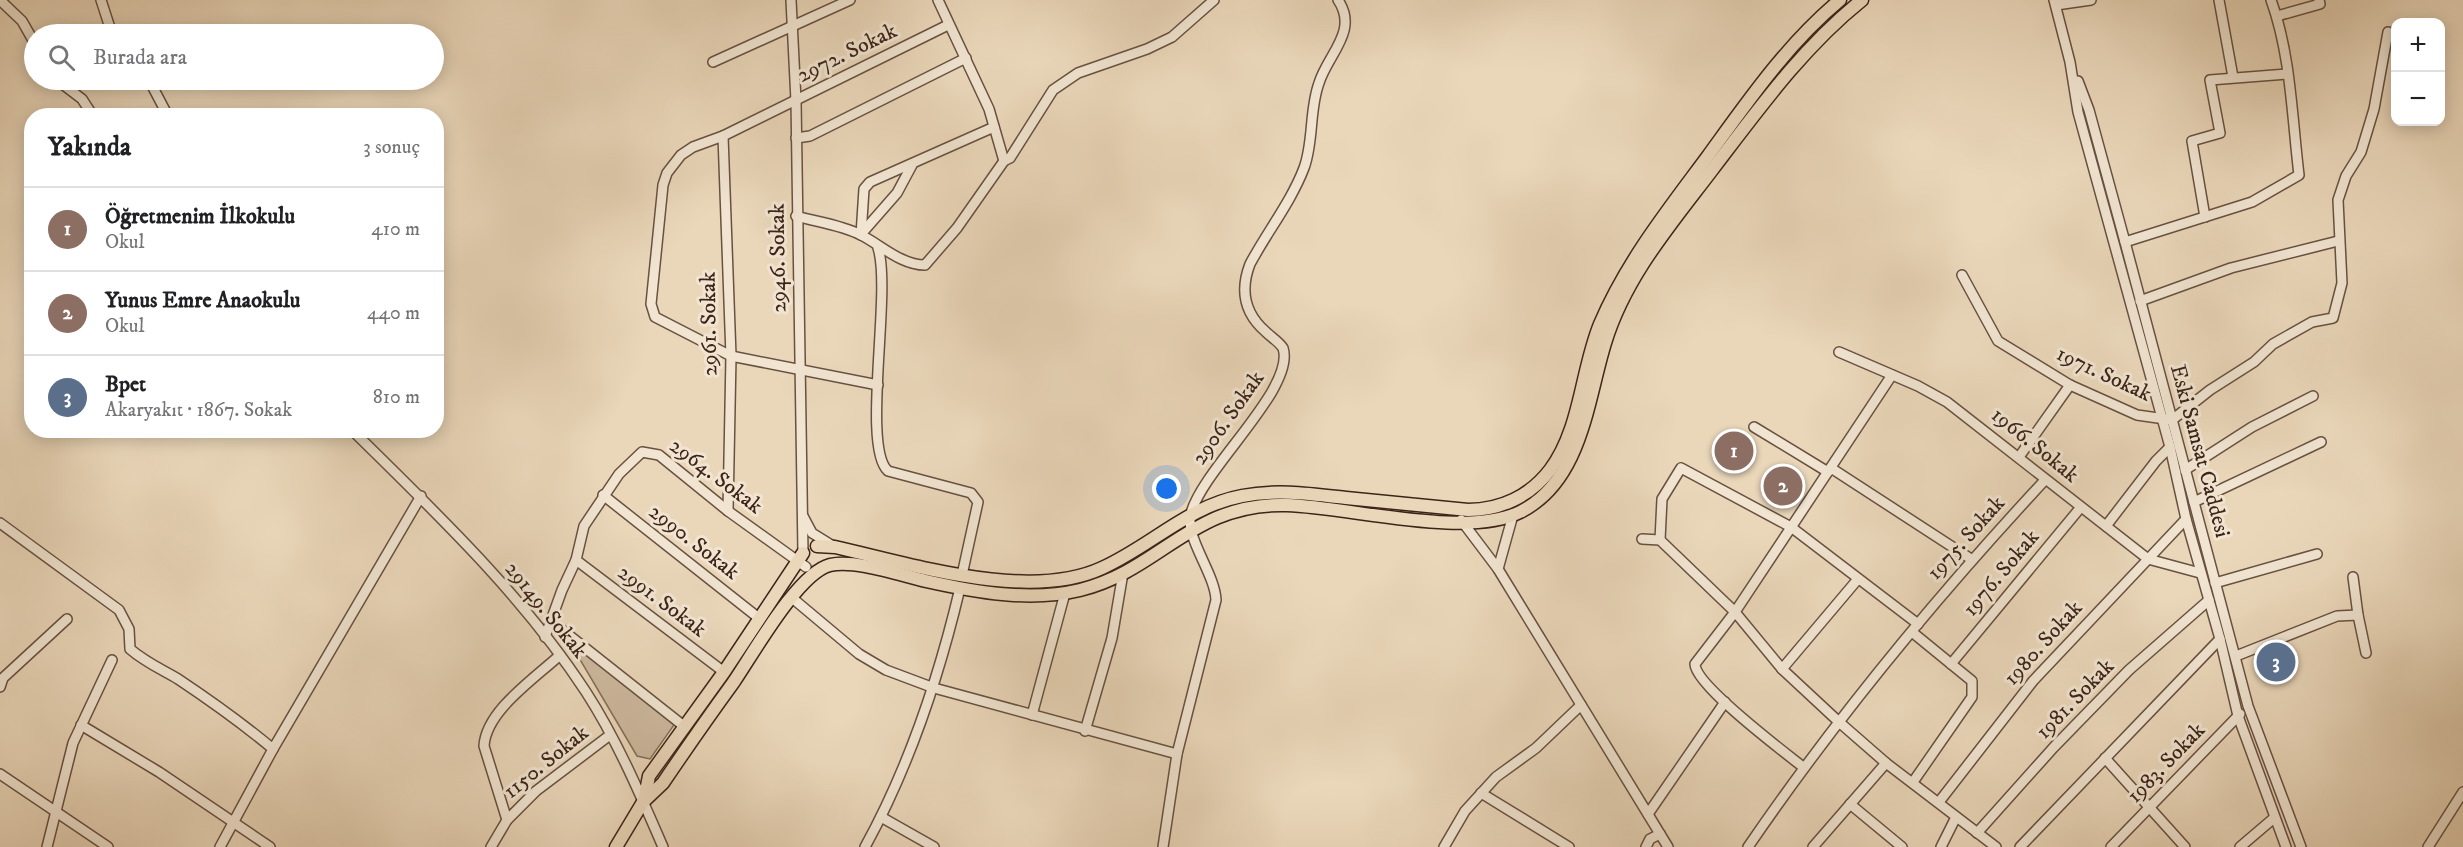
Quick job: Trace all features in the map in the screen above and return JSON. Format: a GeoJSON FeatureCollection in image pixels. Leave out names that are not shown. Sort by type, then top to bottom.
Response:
{"type":"FeatureCollection","features":[{"type":"Feature","properties":{"kind":"main road"},"geometry":{"type":"LineString","coordinates":[[644,802],[649,776],[802,561],[808,547],[835,547],[962,575],[1040,582],[1078,577],[1123,558],[1190,514],[1232,498],[1286,492],[1457,509],[1483,509],[1508,503],[1531,490],[1550,470],[1563,448],[1597,331],[1632,261],[1758,87],[1804,34],[1840,0]]}},
{"type":"Feature","properties":{"kind":"main road"},"geometry":{"type":"LineString","coordinates":[[802,561],[819,569],[833,564],[854,566],[960,588],[1036,595],[1065,593],[1093,586],[1124,573],[1191,529],[1235,510],[1287,505],[1458,522],[1484,522],[1513,515],[1542,498],[1568,464],[1591,398],[1608,335],[1626,295],[1651,250],[1795,64],[1834,23],[1862,0]]}},
{"type":"Feature","properties":{"kind":"main road"},"geometry":{"type":"LineString","coordinates":[[616,847],[644,802],[663,783],[791,597],[825,564],[824,551],[817,546]]}},
{"type":"Feature","properties":{"kind":"street"},"geometry":{"type":"LineString","coordinates":[[0,0],[10,4],[24,24]]}},
{"type":"Feature","properties":{"kind":"street"},"geometry":{"type":"LineString","coordinates":[[101,0],[109,24]]}},
{"type":"Feature","properties":{"kind":"street","name":"2946. Sokak"},"geometry":{"type":"LineString","coordinates":[[791,0],[796,101],[802,561]]}},
{"type":"Feature","properties":{"kind":"street"},"geometry":{"type":"LineString","coordinates":[[713,62],[850,0]]}},
{"type":"Feature","properties":{"kind":"street"},"geometry":{"type":"LineString","coordinates":[[938,0],[989,109],[1004,161]]}},
{"type":"Feature","properties":{"kind":"street"},"geometry":{"type":"LineString","coordinates":[[796,216],[861,235],[878,248],[917,265],[925,265],[957,228],[1004,161],[1010,158],[1053,90],[1077,73],[1148,49],[1172,37],[1214,0]]}},
{"type":"Feature","properties":{"kind":"street","name":"2906. Sokak"},"geometry":{"type":"LineString","coordinates":[[1190,514],[1215,469],[1265,402],[1284,369],[1283,348],[1249,312],[1246,304],[1245,281],[1250,264],[1304,168],[1311,139],[1318,86],[1346,28],[1344,10],[1338,0]]}},
{"type":"Feature","properties":{"kind":"street"},"geometry":{"type":"LineString","coordinates":[[2055,3],[2091,0]]}},
{"type":"Feature","properties":{"kind":"street"},"geometry":{"type":"LineString","coordinates":[[2219,0],[2233,77]]}},
{"type":"Feature","properties":{"kind":"street"},"geometry":{"type":"LineString","coordinates":[[2125,242],[2252,202],[2299,175],[2287,74],[2277,16],[2271,0]]}},
{"type":"Feature","properties":{"kind":"street"},"geometry":{"type":"LineString","coordinates":[[2277,16],[2320,4],[2319,0]]}},
{"type":"Feature","properties":{"kind":"street","name":"Eski Samsat Caddesi"},"geometry":{"type":"LineString","coordinates":[[2055,3],[2070,62],[2078,112],[2167,421],[2185,470],[2248,706],[2301,847]]}},
{"type":"Feature","properties":{"kind":"street","name":"2972. Sokak"},"geometry":{"type":"LineString","coordinates":[[730,356],[661,322],[651,312],[663,185],[667,173],[681,155],[693,147],[723,136],[948,25]]}},
{"type":"Feature","properties":{"kind":"street"},"geometry":{"type":"LineString","coordinates":[[2140,301],[2230,268],[2338,241],[2338,200],[2346,176],[2361,152],[2374,109],[2388,32]]}},
{"type":"Feature","properties":{"kind":"street"},"geometry":{"type":"LineString","coordinates":[[796,138],[810,136],[966,58]]}},
{"type":"Feature","properties":{"kind":"street","name":"Eski Samsat Caddesi"},"geometry":{"type":"LineString","coordinates":[[2070,62],[2089,110],[2125,242],[2167,421],[2170,447],[2186,519],[2220,639],[2238,716],[2286,847]]}},
{"type":"Feature","properties":{"kind":"street"},"geometry":{"type":"LineString","coordinates":[[2205,217],[2192,141],[2220,133],[2210,80],[2287,74]]}},
{"type":"Feature","properties":{"kind":"street"},"geometry":{"type":"LineString","coordinates":[[70,90],[82,99],[88,108]]}},
{"type":"Feature","properties":{"kind":"street"},"geometry":{"type":"LineString","coordinates":[[154,90],[164,108]]}},
{"type":"Feature","properties":{"kind":"street"},"geometry":{"type":"LineString","coordinates":[[861,235],[865,186],[994,128]]}},
{"type":"Feature","properties":{"kind":"street","name":"2961. Sokak"},"geometry":{"type":"LineString","coordinates":[[723,136],[730,356],[728,511]]}},
{"type":"Feature","properties":{"kind":"street"},"geometry":{"type":"LineString","coordinates":[[861,235],[897,193],[912,165]]}},
{"type":"Feature","properties":{"kind":"street","name":"1971. Sokak"},"geometry":{"type":"LineString","coordinates":[[1962,275],[1998,341],[2070,385],[2137,415],[2167,421],[2254,362],[2273,344],[2312,322],[2333,318],[2342,283],[2338,241]]}},
{"type":"Feature","properties":{"kind":"street"},"geometry":{"type":"LineString","coordinates":[[878,248],[881,281],[876,415],[880,456],[884,467],[893,473],[971,493],[977,500],[962,575]]}},
{"type":"Feature","properties":{"kind":"street","name":"1966. Sokak"},"geometry":{"type":"LineString","coordinates":[[1839,352],[1947,402],[2148,559],[2200,573]]}},
{"type":"Feature","properties":{"kind":"street"},"geometry":{"type":"LineString","coordinates":[[730,356],[878,385]]}},
{"type":"Feature","properties":{"kind":"street"},"geometry":{"type":"LineString","coordinates":[[1803,767],[1725,702],[1697,675],[1695,664],[1735,612],[1892,375]]}},
{"type":"Feature","properties":{"kind":"street"},"geometry":{"type":"LineString","coordinates":[[2019,457],[2070,385]]}},
{"type":"Feature","properties":{"kind":"street"},"geometry":{"type":"LineString","coordinates":[[2185,470],[2252,427],[2313,396]]}},
{"type":"Feature","properties":{"kind":"street"},"geometry":{"type":"LineString","coordinates":[[1754,427],[1830,470],[1971,559]]}},
{"type":"Feature","properties":{"kind":"street","name":"29149. Sokak"},"geometry":{"type":"LineString","coordinates":[[360,438],[421,496],[560,655],[610,735],[644,802],[663,847]]}},
{"type":"Feature","properties":{"kind":"street"},"geometry":{"type":"LineString","coordinates":[[2194,502],[2321,441]]}},
{"type":"Feature","properties":{"kind":"street"},"geometry":{"type":"LineString","coordinates":[[2106,525],[2170,447]]}},
{"type":"Feature","properties":{"kind":"street","name":"2964. Sokak"},"geometry":{"type":"LineString","coordinates":[[545,637],[562,590],[576,561],[584,526],[603,495],[637,454],[654,452],[728,511],[802,561]]}},
{"type":"Feature","properties":{"kind":"street"},"geometry":{"type":"LineString","coordinates":[[1660,540],[1662,499],[1681,468],[1791,527],[1858,579],[1972,681],[1972,697],[1912,782]]}},
{"type":"Feature","properties":{"kind":"street","name":"1975. Sokak"},"geometry":{"type":"LineString","coordinates":[[1748,847],[1803,767],[1915,628],[1971,559],[2045,480]]}},
{"type":"Feature","properties":{"kind":"street","name":"2990. Sokak"},"geometry":{"type":"LineString","coordinates":[[603,495],[760,619]]}},
{"type":"Feature","properties":{"kind":"street"},"geometry":{"type":"LineString","coordinates":[[220,847],[273,749],[421,496]]}},
{"type":"Feature","properties":{"kind":"street","name":"1976. Sokak"},"geometry":{"type":"LineString","coordinates":[[1951,664],[2081,507]]}},
{"type":"Feature","properties":{"kind":"street"},"geometry":{"type":"LineString","coordinates":[[1457,509],[1458,522],[1498,570],[1668,847]]}},
{"type":"Feature","properties":{"kind":"street"},"geometry":{"type":"LineString","coordinates":[[802,514],[817,546]]}},
{"type":"Feature","properties":{"kind":"street"},"geometry":{"type":"LineString","coordinates":[[1163,847],[1176,754],[1216,600],[1214,587],[1191,529],[1190,514]]}},
{"type":"Feature","properties":{"kind":"street"},"geometry":{"type":"LineString","coordinates":[[1498,570],[1513,515]]}},
{"type":"Feature","properties":{"kind":"street","name":"1980. Sokak"},"geometry":{"type":"LineString","coordinates":[[1939,802],[2032,681],[2186,519]]}},
{"type":"Feature","properties":{"kind":"street"},"geometry":{"type":"LineString","coordinates":[[0,523],[118,610],[129,629],[130,649],[143,660],[174,677],[237,718],[273,749]]}},
{"type":"Feature","properties":{"kind":"street"},"geometry":{"type":"LineString","coordinates":[[812,533],[835,547]]}},
{"type":"Feature","properties":{"kind":"street"},"geometry":{"type":"LineString","coordinates":[[1642,539],[1660,540],[1735,612],[1782,669],[1839,722],[1886,763],[1996,847]]}},
{"type":"Feature","properties":{"kind":"street"},"geometry":{"type":"LineString","coordinates":[[2215,583],[2317,554]]}},
{"type":"Feature","properties":{"kind":"street","name":"2991. Sokak"},"geometry":{"type":"LineString","coordinates":[[576,561],[724,672]]}},
{"type":"Feature","properties":{"kind":"street"},"geometry":{"type":"LineString","coordinates":[[1085,731],[1112,638],[1124,573]]}},
{"type":"Feature","properties":{"kind":"street"},"geometry":{"type":"LineString","coordinates":[[2353,577],[2366,653]]}},
{"type":"Feature","properties":{"kind":"street"},"geometry":{"type":"LineString","coordinates":[[1782,669],[1858,579]]}},
{"type":"Feature","properties":{"kind":"street"},"geometry":{"type":"LineString","coordinates":[[865,847],[881,817],[934,688],[960,588]]}},
{"type":"Feature","properties":{"kind":"street"},"geometry":{"type":"LineString","coordinates":[[1032,715],[1065,593]]}},
{"type":"Feature","properties":{"kind":"street"},"geometry":{"type":"LineString","coordinates":[[791,597],[859,654],[886,670],[934,688],[1176,754]]}},
{"type":"Feature","properties":{"kind":"street","name":"1981. Sokak"},"geometry":{"type":"LineString","coordinates":[[1977,833],[2054,747],[2088,715],[2129,670],[2209,600]]}},
{"type":"Feature","properties":{"kind":"street"},"geometry":{"type":"LineString","coordinates":[[2236,656],[2337,616],[2347,618],[2358,615]]}},
{"type":"Feature","properties":{"kind":"street"},"geometry":{"type":"LineString","coordinates":[[0,687],[3,678],[67,619]]}},
{"type":"Feature","properties":{"kind":"street"},"geometry":{"type":"LineString","coordinates":[[551,621],[685,727]]}},
{"type":"Feature","properties":{"kind":"street"},"geometry":{"type":"LineString","coordinates":[[2020,847],[2220,639]]}},
{"type":"Feature","properties":{"kind":"street"},"geometry":{"type":"LineString","coordinates":[[507,820],[484,746],[485,734],[498,713],[560,655]]}},
{"type":"Feature","properties":{"kind":"street"},"geometry":{"type":"LineString","coordinates":[[46,847],[81,725],[112,660]]}},
{"type":"Feature","properties":{"kind":"street"},"geometry":{"type":"LineString","coordinates":[[1648,814],[1725,702]]}},
{"type":"Feature","properties":{"kind":"street"},"geometry":{"type":"LineString","coordinates":[[1444,847],[1455,825],[1496,777],[1536,748],[1581,705]]}},
{"type":"Feature","properties":{"kind":"street","name":"1983. Sokak"},"geometry":{"type":"LineString","coordinates":[[2111,847],[2248,706]]}},
{"type":"Feature","properties":{"kind":"street"},"geometry":{"type":"LineString","coordinates":[[81,725],[270,847]]}},
{"type":"Feature","properties":{"kind":"street","name":"1150. Sokak"},"geometry":{"type":"LineString","coordinates":[[491,847],[507,820],[536,791],[610,735]]}},
{"type":"Feature","properties":{"kind":"street"},"geometry":{"type":"LineString","coordinates":[[2105,758],[2152,807],[2185,847]]}},
{"type":"Feature","properties":{"kind":"street"},"geometry":{"type":"LineString","coordinates":[[1813,847],[1886,763]]}},
{"type":"Feature","properties":{"kind":"street"},"geometry":{"type":"LineString","coordinates":[[0,774],[108,847]]}},
{"type":"Feature","properties":{"kind":"street"},"geometry":{"type":"LineString","coordinates":[[2428,847],[2463,792]]}},
{"type":"Feature","properties":{"kind":"street"},"geometry":{"type":"LineString","coordinates":[[1481,793],[1569,847]]}},
{"type":"Feature","properties":{"kind":"street"},"geometry":{"type":"LineString","coordinates":[[1850,804],[1902,847]]}},
{"type":"Feature","properties":{"kind":"street"},"geometry":{"type":"LineString","coordinates":[[881,817],[934,847]]}},
{"type":"Feature","properties":{"kind":"street"},"geometry":{"type":"LineString","coordinates":[[1941,847],[1956,817]]}},
{"type":"Feature","properties":{"kind":"street"},"geometry":{"type":"LineString","coordinates":[[2240,847],[2274,818]]}},
{"type":"Feature","properties":{"kind":"street"},"geometry":{"type":"LineString","coordinates":[[1646,847],[1650,839],[1660,834]]}},
{"type":"Feature","properties":{"kind":"shaded area"},"geometry":{"type":"Polygon","coordinates":[[[574,643],[674,725],[650,759],[637,756],[572,646],[574,643]]]}},
{"type":"Feature","properties":{"kind":"place","name":"Öğretmenim İlkokulu"},"geometry":{"type":"Point","coordinates":[1734,451]}},
{"type":"Feature","properties":{"kind":"place","name":"Yunus Emre Anaokulu"},"geometry":{"type":"Point","coordinates":[1783,486]}},
{"type":"Feature","properties":{"kind":"place","name":"Bpet"},"geometry":{"type":"Point","coordinates":[2276,662]}}]}
